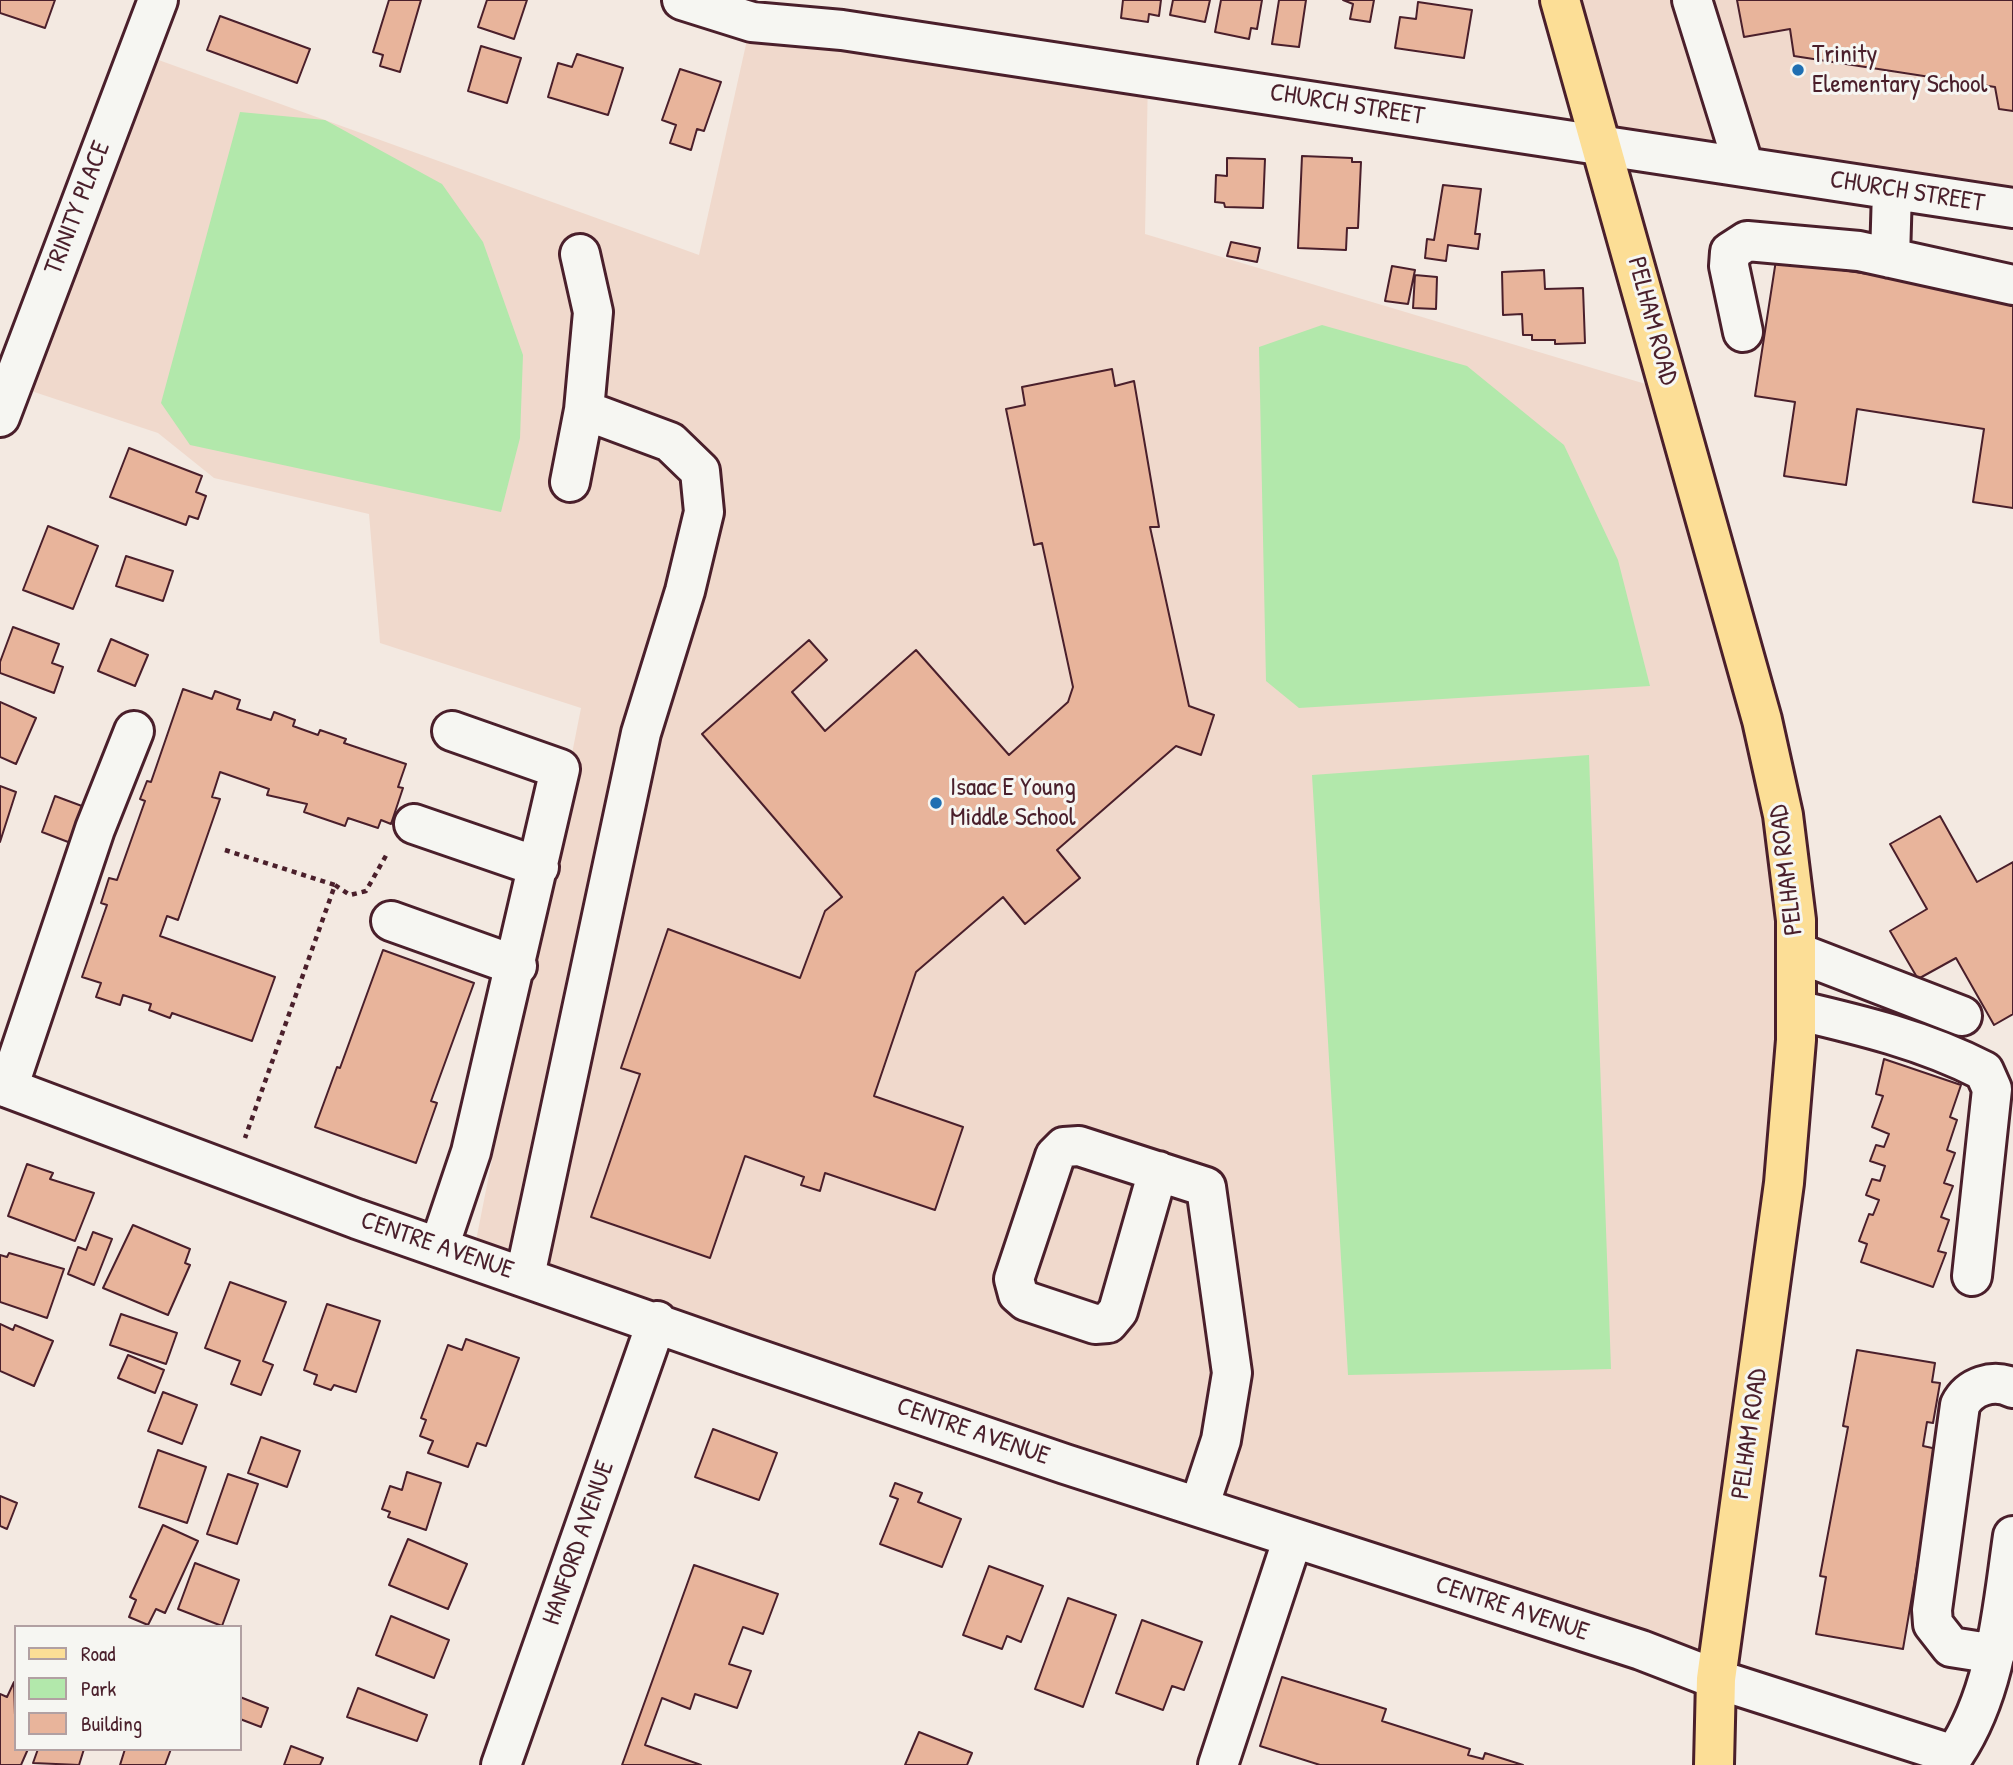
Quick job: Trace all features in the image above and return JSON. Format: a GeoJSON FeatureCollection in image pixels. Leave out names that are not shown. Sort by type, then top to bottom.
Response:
{"type":"FeatureCollection","features":[{"type":"Feature","properties":{"kind":"main road","name":"PELHAM ROAD"},"geometry":{"type":"LineString","coordinates":[[1560,0],[1603,145],[1762,720],[1783,815],[1796,920],[1796,1010],[1784,1183],[1716,1679],[1714,1765]]}},
{"type":"Feature","properties":{"kind":"street","name":"TRINITY PLACE"},"geometry":{"type":"LineString","coordinates":[[0,417],[10,359],[158,0]]}},
{"type":"Feature","properties":{"kind":"street"},"geometry":{"type":"LineString","coordinates":[[1692,0],[1744,167]]}},
{"type":"Feature","properties":{"kind":"street","name":"CHURCH STREET"},"geometry":{"type":"LineString","coordinates":[[695,2],[752,22],[842,30],[2013,208]]}},
{"type":"Feature","properties":{"kind":"street"},"geometry":{"type":"LineString","coordinates":[[1890,258],[1892,190]]}},
{"type":"Feature","properties":{"kind":"street"},"geometry":{"type":"LineString","coordinates":[[1742,332],[1729,266],[1730,252],[1747,241],[1859,251],[2013,285]]}},
{"type":"Feature","properties":{"kind":"street"},"geometry":{"type":"LineString","coordinates":[[570,482],[584,410],[593,312],[580,254]]}},
{"type":"Feature","properties":{"kind":"street"},"geometry":{"type":"LineString","coordinates":[[525,1276],[641,733],[685,591],[704,512],[700,471],[670,442],[584,410]]}},
{"type":"Feature","properties":{"kind":"street"},"geometry":{"type":"LineString","coordinates":[[439,1247],[471,1152],[517,966],[560,769],[452,731]]}},
{"type":"Feature","properties":{"kind":"street"},"geometry":{"type":"LineString","coordinates":[[4,1087],[95,829],[134,732]]}},
{"type":"Feature","properties":{"kind":"street"},"geometry":{"type":"LineString","coordinates":[[414,824],[538,867]]}},
{"type":"Feature","properties":{"kind":"street"},"geometry":{"type":"LineString","coordinates":[[391,921],[517,966]]}},
{"type":"Feature","properties":{"kind":"street"},"geometry":{"type":"LineString","coordinates":[[1796,951],[1962,1016]]}},
{"type":"Feature","properties":{"kind":"street"},"geometry":{"type":"LineString","coordinates":[[1796,1010],[1871,1028],[1953,1055],[1984,1070],[1992,1089],[1972,1276]]}},
{"type":"Feature","properties":{"kind":"street","name":"CENTRE AVENUE"},"geometry":{"type":"LineString","coordinates":[[4,1087],[439,1247],[1065,1464],[1641,1650],[1716,1679],[1954,1755],[1973,1727],[1995,1654]]}},
{"type":"Feature","properties":{"kind":"street"},"geometry":{"type":"LineString","coordinates":[[1158,1171],[1118,1311],[1108,1323],[1095,1324],[1026,1301],[1018,1294],[1014,1279],[1055,1156],[1064,1147],[1079,1146],[1158,1171],[1206,1187],[1230,1341],[1232,1373],[1221,1440],[1199,1507]]}},
{"type":"Feature","properties":{"kind":"street","name":"HANFORD AVENUE"},"geometry":{"type":"LineString","coordinates":[[501,1765],[657,1321]]}},
{"type":"Feature","properties":{"kind":"street"},"geometry":{"type":"LineString","coordinates":[[2013,1388],[1976,1386],[1966,1393],[1959,1405],[1932,1610],[1933,1624],[1951,1647],[1995,1654],[2013,1536]]}},
{"type":"Feature","properties":{"kind":"street"},"geometry":{"type":"LineString","coordinates":[[1218,1765],[1293,1538]]}},
{"type":"Feature","properties":{"kind":"path"},"geometry":{"type":"LineString","coordinates":[[225,850],[335,885],[350,895],[366,891],[379,873],[395,835],[414,824]]}},
{"type":"Feature","properties":{"kind":"path"},"geometry":{"type":"LineString","coordinates":[[233,1172],[335,885]]}},
{"type":"Feature","properties":{"kind":"shaded area","name":"Trinity Elementary School"},"geometry":{"type":"Polygon","coordinates":[[[1564,0],[2013,0],[2013,208],[1601,140],[1564,0]]]}},
{"type":"Feature","properties":{"kind":"shaded area"},"geometry":{"type":"Polygon","coordinates":[[[753,13],[1148,76],[1145,234],[1669,391],[1790,916],[1730,1677],[472,1261],[581,708],[380,643],[369,514],[214,478],[158,433],[4,382],[117,45],[699,255],[753,13]]]}},
{"type":"Feature","properties":{"kind":"green space"},"geometry":{"type":"Polygon","coordinates":[[[240,112],[325,120],[442,184],[483,242],[523,355],[520,438],[501,512],[190,445],[161,403],[240,112]]]}},
{"type":"Feature","properties":{"kind":"green space"},"geometry":{"type":"Polygon","coordinates":[[[1322,325],[1467,366],[1564,445],[1618,560],[1650,686],[1299,708],[1266,681],[1259,347],[1322,325]]]}},
{"type":"Feature","properties":{"kind":"green space"},"geometry":{"type":"Polygon","coordinates":[[[1589,755],[1611,1369],[1348,1375],[1312,775],[1589,755]]]}},
{"type":"Feature","properties":{"kind":"building"},"geometry":{"type":"Polygon","coordinates":[[[0,0],[55,0],[45,28],[0,13],[0,0]]]}},
{"type":"Feature","properties":{"kind":"building"},"geometry":{"type":"Polygon","coordinates":[[[389,0],[421,0],[400,72],[380,66],[383,55],[373,52],[389,0]]]}},
{"type":"Feature","properties":{"kind":"building"},"geometry":{"type":"Polygon","coordinates":[[[487,0],[527,0],[514,39],[478,27],[487,0]]]}},
{"type":"Feature","properties":{"kind":"building"},"geometry":{"type":"Polygon","coordinates":[[[1123,0],[1161,0],[1159,16],[1149,14],[1148,22],[1121,18],[1123,0]]]}},
{"type":"Feature","properties":{"kind":"building"},"geometry":{"type":"Polygon","coordinates":[[[1173,0],[1210,0],[1205,22],[1170,15],[1173,0]]]}},
{"type":"Feature","properties":{"kind":"building"},"geometry":{"type":"Polygon","coordinates":[[[1221,0],[1262,0],[1257,29],[1251,28],[1249,39],[1215,32],[1221,0]]]}},
{"type":"Feature","properties":{"kind":"building"},"geometry":{"type":"Polygon","coordinates":[[[1279,0],[1306,0],[1299,47],[1272,44],[1279,0]]]}},
{"type":"Feature","properties":{"kind":"building"},"geometry":{"type":"Polygon","coordinates":[[[1343,0],[1374,0],[1370,22],[1350,19],[1353,4],[1343,0]]]}},
{"type":"Feature","properties":{"kind":"building"},"geometry":{"type":"Polygon","coordinates":[[[1737,0],[2013,0],[2013,111],[1999,109],[1995,87],[1794,56],[1790,29],[1744,37],[1737,0]]]}},
{"type":"Feature","properties":{"kind":"building"},"geometry":{"type":"Polygon","coordinates":[[[1418,2],[1472,10],[1464,58],[1395,48],[1400,17],[1416,19],[1418,2]]]}},
{"type":"Feature","properties":{"kind":"building"},"geometry":{"type":"Polygon","coordinates":[[[220,16],[310,49],[297,83],[207,50],[220,16]]]}},
{"type":"Feature","properties":{"kind":"building"},"geometry":{"type":"Polygon","coordinates":[[[481,46],[521,58],[507,103],[468,91],[481,46]]]}},
{"type":"Feature","properties":{"kind":"building"},"geometry":{"type":"Polygon","coordinates":[[[577,54],[623,68],[608,115],[548,97],[558,63],[572,67],[577,54]]]}},
{"type":"Feature","properties":{"kind":"building"},"geometry":{"type":"Polygon","coordinates":[[[680,69],[721,82],[704,131],[697,129],[691,150],[670,143],[676,125],[662,120],[680,69]]]}},
{"type":"Feature","properties":{"kind":"building"},"geometry":{"type":"Polygon","coordinates":[[[1302,156],[1352,158],[1352,162],[1361,162],[1358,228],[1347,228],[1346,250],[1298,248],[1302,156]]]}},
{"type":"Feature","properties":{"kind":"building"},"geometry":{"type":"Polygon","coordinates":[[[1227,158],[1265,159],[1263,208],[1225,207],[1224,203],[1215,202],[1216,175],[1227,176],[1227,158]]]}},
{"type":"Feature","properties":{"kind":"building"},"geometry":{"type":"Polygon","coordinates":[[[1443,185],[1481,189],[1475,234],[1480,234],[1478,249],[1448,245],[1446,261],[1425,258],[1427,239],[1434,240],[1443,185]]]}},
{"type":"Feature","properties":{"kind":"building"},"geometry":{"type":"Polygon","coordinates":[[[1231,242],[1260,248],[1257,262],[1227,256],[1231,242]]]}},
{"type":"Feature","properties":{"kind":"building"},"geometry":{"type":"Polygon","coordinates":[[[1776,260],[2013,296],[2013,508],[1973,502],[1984,429],[1857,409],[1846,485],[1784,476],[1795,402],[1755,396],[1776,260]]]}},
{"type":"Feature","properties":{"kind":"building"},"geometry":{"type":"Polygon","coordinates":[[[1392,266],[1415,270],[1408,304],[1385,301],[1392,266]]]}},
{"type":"Feature","properties":{"kind":"building"},"geometry":{"type":"Polygon","coordinates":[[[1544,270],[1545,289],[1583,288],[1585,343],[1555,344],[1555,340],[1532,340],[1532,335],[1523,335],[1522,314],[1503,315],[1502,272],[1544,270]]]}},
{"type":"Feature","properties":{"kind":"building"},"geometry":{"type":"Polygon","coordinates":[[[1415,275],[1437,277],[1436,309],[1413,308],[1415,275]]]}},
{"type":"Feature","properties":{"kind":"building","name":"Isaac E Young Middle School"},"geometry":{"type":"Polygon","coordinates":[[[1112,369],[1115,386],[1134,381],[1159,527],[1150,527],[1189,706],[1214,715],[1201,755],[1176,746],[1057,850],[1080,878],[1025,924],[1003,897],[916,972],[874,1096],[963,1127],[935,1210],[825,1173],[820,1191],[801,1185],[804,1177],[745,1156],[710,1258],[591,1217],[640,1074],[621,1068],[668,929],[800,978],[825,911],[842,897],[702,734],[809,640],[827,660],[792,692],[825,731],[916,650],[1009,755],[1068,702],[1073,687],[1042,543],[1034,545],[1006,409],[1025,405],[1022,387],[1112,369]]]}},
{"type":"Feature","properties":{"kind":"building"},"geometry":{"type":"Polygon","coordinates":[[[129,448],[202,476],[196,492],[206,496],[198,519],[189,516],[186,525],[110,497],[129,448]]]}},
{"type":"Feature","properties":{"kind":"building"},"geometry":{"type":"Polygon","coordinates":[[[48,526],[98,546],[73,609],[23,590],[48,526]]]}},
{"type":"Feature","properties":{"kind":"building"},"geometry":{"type":"Polygon","coordinates":[[[126,556],[173,571],[163,601],[116,586],[126,556]]]}},
{"type":"Feature","properties":{"kind":"building"},"geometry":{"type":"Polygon","coordinates":[[[13,627],[59,644],[52,663],[63,667],[54,693],[0,673],[0,662],[13,627]]]}},
{"type":"Feature","properties":{"kind":"building"},"geometry":{"type":"Polygon","coordinates":[[[111,639],[148,655],[135,686],[98,671],[111,639]]]}},
{"type":"Feature","properties":{"kind":"building"},"geometry":{"type":"Polygon","coordinates":[[[183,689],[212,699],[215,691],[240,700],[237,709],[271,720],[274,712],[295,720],[293,726],[318,735],[320,730],[346,739],[344,743],[406,764],[398,787],[403,788],[391,824],[381,820],[378,828],[348,818],[345,826],[304,812],[307,804],[267,795],[269,789],[220,772],[212,797],[220,799],[178,920],[167,916],[160,936],[275,977],[252,1041],[172,1013],[170,1018],[149,1010],[151,1004],[123,995],[120,1005],[96,997],[101,983],[82,977],[107,905],[101,903],[109,878],[117,880],[145,801],[140,799],[147,781],[151,782],[183,689]]]}},
{"type":"Feature","properties":{"kind":"building"},"geometry":{"type":"Polygon","coordinates":[[[0,702],[36,718],[16,764],[0,757],[0,702]]]}},
{"type":"Feature","properties":{"kind":"building"},"geometry":{"type":"Polygon","coordinates":[[[0,786],[16,792],[0,842],[0,786]]]}},
{"type":"Feature","properties":{"kind":"building"},"geometry":{"type":"Polygon","coordinates":[[[55,796],[90,809],[76,845],[42,832],[55,796]]]}},
{"type":"Feature","properties":{"kind":"building"},"geometry":{"type":"Polygon","coordinates":[[[1940,816],[1977,882],[2013,862],[2013,1014],[1994,1025],[1956,958],[1918,979],[1890,931],[1927,909],[1890,844],[1940,816]]]}},
{"type":"Feature","properties":{"kind":"building"},"geometry":{"type":"Polygon","coordinates":[[[383,950],[474,983],[431,1101],[437,1103],[416,1163],[315,1127],[337,1067],[340,1068],[383,950]]]}},
{"type":"Feature","properties":{"kind":"building"},"geometry":{"type":"Polygon","coordinates":[[[1884,1059],[1961,1085],[1950,1117],[1957,1120],[1947,1150],[1955,1153],[1944,1183],[1953,1186],[1941,1217],[1949,1220],[1938,1251],[1946,1253],[1933,1287],[1861,1262],[1867,1244],[1859,1241],[1869,1214],[1873,1215],[1879,1200],[1866,1195],[1872,1179],[1880,1181],[1885,1166],[1870,1161],[1876,1145],[1884,1147],[1889,1134],[1872,1127],[1883,1096],[1876,1094],[1884,1059]]]}},
{"type":"Feature","properties":{"kind":"building"},"geometry":{"type":"Polygon","coordinates":[[[27,1164],[53,1173],[50,1179],[94,1193],[75,1241],[8,1216],[27,1164]]]}},
{"type":"Feature","properties":{"kind":"building"},"geometry":{"type":"Polygon","coordinates":[[[133,1225],[190,1249],[185,1263],[190,1265],[168,1315],[103,1288],[133,1225]]]}},
{"type":"Feature","properties":{"kind":"building"},"geometry":{"type":"Polygon","coordinates":[[[93,1232],[112,1239],[94,1285],[68,1274],[78,1247],[86,1250],[93,1232]]]}},
{"type":"Feature","properties":{"kind":"building"},"geometry":{"type":"Polygon","coordinates":[[[9,1253],[64,1269],[47,1318],[0,1302],[0,1255],[7,1257],[9,1253]]]}},
{"type":"Feature","properties":{"kind":"building"},"geometry":{"type":"Polygon","coordinates":[[[230,1282],[286,1302],[263,1361],[273,1365],[261,1395],[231,1384],[240,1361],[205,1348],[230,1282]]]}},
{"type":"Feature","properties":{"kind":"building"},"geometry":{"type":"Polygon","coordinates":[[[327,1304],[380,1321],[356,1392],[334,1385],[331,1390],[314,1384],[317,1375],[304,1370],[327,1304]]]}},
{"type":"Feature","properties":{"kind":"building"},"geometry":{"type":"Polygon","coordinates":[[[121,1314],[177,1333],[166,1364],[110,1345],[121,1314]]]}},
{"type":"Feature","properties":{"kind":"building"},"geometry":{"type":"Polygon","coordinates":[[[0,1324],[13,1330],[15,1325],[53,1341],[34,1386],[0,1371],[0,1324]]]}},
{"type":"Feature","properties":{"kind":"building"},"geometry":{"type":"Polygon","coordinates":[[[466,1339],[519,1358],[486,1446],[477,1443],[468,1467],[428,1453],[433,1441],[420,1436],[426,1420],[421,1418],[448,1345],[462,1350],[466,1339]]]}},
{"type":"Feature","properties":{"kind":"building"},"geometry":{"type":"Polygon","coordinates":[[[1857,1350],[1935,1363],[1932,1382],[1940,1383],[1933,1423],[1927,1422],[1923,1446],[1937,1449],[1903,1649],[1816,1634],[1826,1577],[1820,1576],[1848,1427],[1843,1426],[1857,1350]]]}},
{"type":"Feature","properties":{"kind":"building"},"geometry":{"type":"Polygon","coordinates":[[[128,1355],[164,1370],[155,1393],[118,1378],[128,1355]]]}},
{"type":"Feature","properties":{"kind":"building"},"geometry":{"type":"Polygon","coordinates":[[[163,1392],[197,1405],[182,1444],[148,1431],[163,1392]]]}},
{"type":"Feature","properties":{"kind":"building"},"geometry":{"type":"Polygon","coordinates":[[[713,1429],[777,1453],[759,1500],[695,1477],[713,1429]]]}},
{"type":"Feature","properties":{"kind":"building"},"geometry":{"type":"Polygon","coordinates":[[[261,1437],[300,1451],[287,1487],[248,1473],[261,1437]]]}},
{"type":"Feature","properties":{"kind":"building"},"geometry":{"type":"Polygon","coordinates":[[[158,1450],[206,1467],[187,1523],[139,1507],[158,1450]]]}},
{"type":"Feature","properties":{"kind":"building"},"geometry":{"type":"Polygon","coordinates":[[[407,1472],[441,1483],[426,1530],[388,1517],[390,1512],[382,1509],[390,1486],[402,1490],[407,1472]]]}},
{"type":"Feature","properties":{"kind":"building"},"geometry":{"type":"Polygon","coordinates":[[[228,1474],[258,1484],[237,1544],[207,1534],[228,1474]]]}},
{"type":"Feature","properties":{"kind":"building"},"geometry":{"type":"Polygon","coordinates":[[[895,1483],[922,1493],[918,1502],[961,1519],[942,1567],[880,1544],[898,1499],[890,1496],[895,1483]]]}},
{"type":"Feature","properties":{"kind":"building"},"geometry":{"type":"Polygon","coordinates":[[[0,1496],[17,1503],[7,1529],[0,1526],[0,1496]]]}},
{"type":"Feature","properties":{"kind":"building"},"geometry":{"type":"Polygon","coordinates":[[[163,1525],[198,1541],[165,1613],[156,1609],[148,1625],[129,1617],[136,1600],[130,1597],[163,1525]]]}},
{"type":"Feature","properties":{"kind":"building"},"geometry":{"type":"Polygon","coordinates":[[[408,1539],[467,1564],[448,1609],[389,1585],[408,1539]]]}},
{"type":"Feature","properties":{"kind":"building"},"geometry":{"type":"Polygon","coordinates":[[[195,1563],[239,1580],[222,1625],[178,1609],[195,1563]]]}},
{"type":"Feature","properties":{"kind":"building"},"geometry":{"type":"Polygon","coordinates":[[[694,1565],[778,1594],[763,1634],[743,1627],[729,1664],[751,1671],[737,1708],[695,1694],[690,1709],[662,1698],[645,1745],[701,1765],[622,1765],[694,1565]]]}},
{"type":"Feature","properties":{"kind":"building"},"geometry":{"type":"Polygon","coordinates":[[[989,1566],[1043,1586],[1021,1642],[1007,1636],[1002,1649],[963,1635],[989,1566]]]}},
{"type":"Feature","properties":{"kind":"building"},"geometry":{"type":"Polygon","coordinates":[[[1068,1598],[1116,1615],[1083,1707],[1035,1689],[1068,1598]]]}},
{"type":"Feature","properties":{"kind":"building"},"geometry":{"type":"Polygon","coordinates":[[[391,1616],[449,1640],[434,1678],[376,1655],[391,1616]]]}},
{"type":"Feature","properties":{"kind":"building"},"geometry":{"type":"Polygon","coordinates":[[[1142,1620],[1202,1642],[1184,1690],[1172,1686],[1163,1710],[1116,1693],[1142,1620]]]}},
{"type":"Feature","properties":{"kind":"building"},"geometry":{"type":"Polygon","coordinates":[[[1282,1677],[1386,1709],[1382,1721],[1470,1749],[1468,1755],[1483,1759],[1485,1753],[1523,1765],[1320,1765],[1260,1746],[1282,1677]]]}},
{"type":"Feature","properties":{"kind":"building"},"geometry":{"type":"Polygon","coordinates":[[[14,1682],[14,1751],[27,1751],[21,1765],[0,1765],[0,1694],[7,1697],[14,1682]]]}},
{"type":"Feature","properties":{"kind":"building"},"geometry":{"type":"Polygon","coordinates":[[[358,1688],[427,1715],[417,1741],[347,1717],[358,1688]]]}},
{"type":"Feature","properties":{"kind":"building"},"geometry":{"type":"Polygon","coordinates":[[[242,1698],[268,1708],[261,1727],[242,1720],[242,1698]]]}},
{"type":"Feature","properties":{"kind":"building"},"geometry":{"type":"Polygon","coordinates":[[[919,1732],[972,1753],[967,1765],[905,1765],[919,1732]]]}},
{"type":"Feature","properties":{"kind":"building"},"geometry":{"type":"Polygon","coordinates":[[[291,1746],[323,1758],[320,1765],[284,1765],[291,1746]]]}},
{"type":"Feature","properties":{"kind":"building"},"geometry":{"type":"Polygon","coordinates":[[[37,1751],[83,1751],[79,1765],[33,1763],[37,1751]]]}},
{"type":"Feature","properties":{"kind":"building"},"geometry":{"type":"Polygon","coordinates":[[[124,1751],[170,1751],[165,1765],[120,1765],[124,1751]]]}},
{"type":"Feature","properties":{"kind":"place","name":"Trinity Elementary School"},"geometry":{"type":"Point","coordinates":[1798,70]}},
{"type":"Feature","properties":{"kind":"place","name":"Isaac E Young Middle School"},"geometry":{"type":"Point","coordinates":[936,803]}}]}
